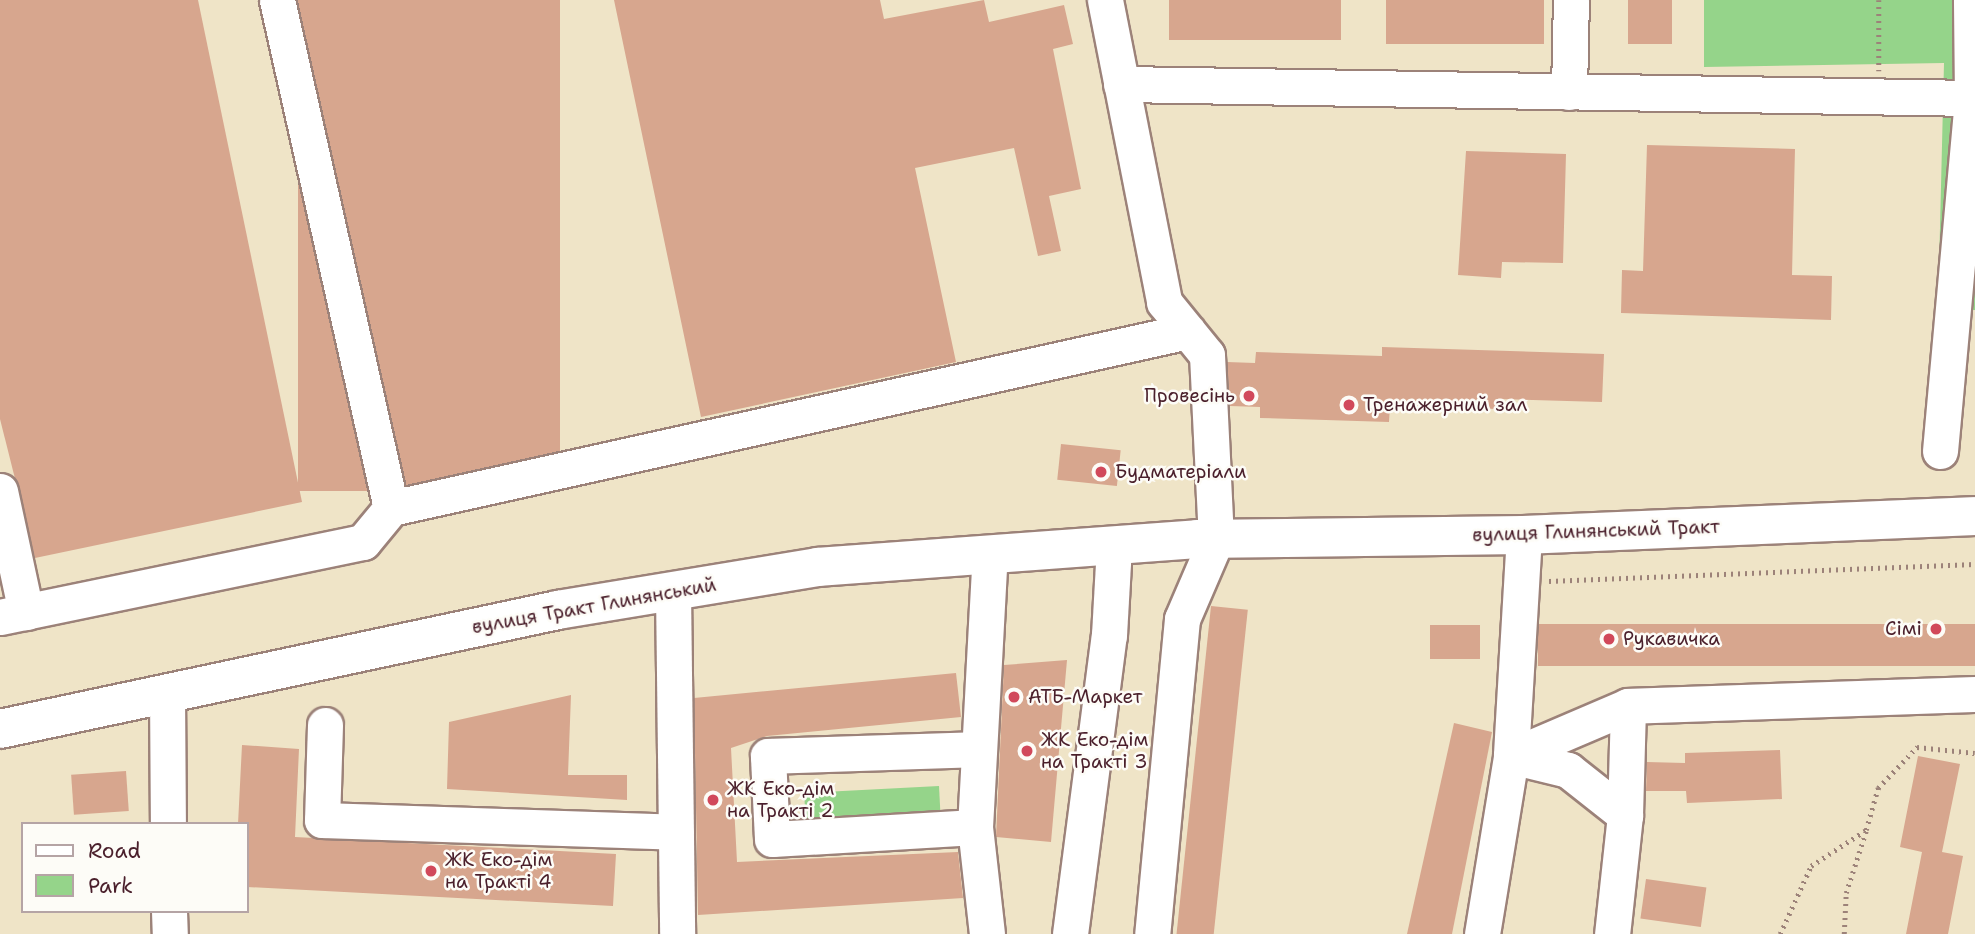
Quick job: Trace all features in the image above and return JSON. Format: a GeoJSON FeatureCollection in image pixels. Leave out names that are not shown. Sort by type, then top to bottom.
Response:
{"type":"FeatureCollection","features":[{"type":"Feature","properties":{"kind":"main road","name":"вулиця Глинянський Тракт"},"geometry":{"type":"LineString","coordinates":[[1206,539],[1524,535],[1975,516]]}},
{"type":"Feature","properties":{"kind":"main road","name":"вулиця Тракт Глинянський"},"geometry":{"type":"LineString","coordinates":[[0,729],[167,692],[673,591],[817,567],[1206,539]]}},
{"type":"Feature","properties":{"kind":"street"},"geometry":{"type":"LineString","coordinates":[[277,0],[391,508]]}},
{"type":"Feature","properties":{"kind":"street"},"geometry":{"type":"LineString","coordinates":[[1105,0],[1164,302],[1207,355],[1206,539],[1182,619],[1152,934]]}},
{"type":"Feature","properties":{"kind":"street"},"geometry":{"type":"LineString","coordinates":[[1569,92],[1571,0]]}},
{"type":"Feature","properties":{"kind":"street"},"geometry":{"type":"LineString","coordinates":[[1940,451],[1963,359],[1974,98],[1971,0]]}},
{"type":"Feature","properties":{"kind":"street"},"geometry":{"type":"LineString","coordinates":[[1121,84],[1974,98]]}},
{"type":"Feature","properties":{"kind":"street"},"geometry":{"type":"LineString","coordinates":[[0,491],[13,614],[363,542],[391,508],[1188,331]]}},
{"type":"Feature","properties":{"kind":"street"},"geometry":{"type":"LineString","coordinates":[[1482,934],[1511,756],[1524,582],[1524,535]]}},
{"type":"Feature","properties":{"kind":"street"},"geometry":{"type":"LineString","coordinates":[[1070,934],[1109,635],[1114,545]]}},
{"type":"Feature","properties":{"kind":"street"},"geometry":{"type":"LineString","coordinates":[[987,934],[975,827],[990,554]]}},
{"type":"Feature","properties":{"kind":"street"},"geometry":{"type":"LineString","coordinates":[[673,591],[677,934]]}},
{"type":"Feature","properties":{"kind":"street"},"geometry":{"type":"LineString","coordinates":[[167,692],[168,822]]}},
{"type":"Feature","properties":{"kind":"street"},"geometry":{"type":"LineString","coordinates":[[1511,756],[1628,706],[1975,694]]}},
{"type":"Feature","properties":{"kind":"street"},"geometry":{"type":"LineString","coordinates":[[1612,934],[1625,816],[1628,706]]}},
{"type":"Feature","properties":{"kind":"street"},"geometry":{"type":"LineString","coordinates":[[325,725],[322,820],[676,832]]}},
{"type":"Feature","properties":{"kind":"street"},"geometry":{"type":"LineString","coordinates":[[975,827],[772,839],[768,756],[979,749]]}},
{"type":"Feature","properties":{"kind":"street"},"geometry":{"type":"LineString","coordinates":[[1511,756],[1568,770],[1625,816]]}},
{"type":"Feature","properties":{"kind":"street"},"geometry":{"type":"LineString","coordinates":[[169,913],[170,934]]}},
{"type":"Feature","properties":{"kind":"path"},"geometry":{"type":"LineString","coordinates":[[1879,0],[1879,96]]}},
{"type":"Feature","properties":{"kind":"path"},"geometry":{"type":"LineString","coordinates":[[1524,582],[1975,564]]}},
{"type":"Feature","properties":{"kind":"path"},"geometry":{"type":"LineString","coordinates":[[1844,934],[1846,893],[1878,788],[1917,747],[1975,753]]}},
{"type":"Feature","properties":{"kind":"path"},"geometry":{"type":"LineString","coordinates":[[1780,934],[1811,866],[1866,831]]}},
{"type":"Feature","properties":{"kind":"green space"},"geometry":{"type":"Polygon","coordinates":[[[1704,0],[1975,0],[1975,310],[1938,310],[1944,63],[1704,67],[1704,0]]]}},
{"type":"Feature","properties":{"kind":"green space"},"geometry":{"type":"Polygon","coordinates":[[[939,786],[941,823],[806,830],[804,793],[939,786]]]}},
{"type":"Feature","properties":{"kind":"building"},"geometry":{"type":"Polygon","coordinates":[[[0,0],[198,0],[302,502],[35,558],[0,419],[0,0]]]}},
{"type":"Feature","properties":{"kind":"building"},"geometry":{"type":"Polygon","coordinates":[[[298,0],[560,0],[560,491],[298,491],[298,0]]]}},
{"type":"Feature","properties":{"kind":"building"},"geometry":{"type":"Polygon","coordinates":[[[614,0],[880,0],[884,19],[984,0],[989,22],[1064,5],[1073,44],[1053,49],[1081,189],[1049,196],[1061,251],[1038,256],[1014,148],[915,168],[956,362],[701,417],[614,0]]]}},
{"type":"Feature","properties":{"kind":"building"},"geometry":{"type":"Polygon","coordinates":[[[1169,0],[1341,0],[1341,40],[1169,40],[1169,0]]]}},
{"type":"Feature","properties":{"kind":"building"},"geometry":{"type":"Polygon","coordinates":[[[1386,0],[1544,0],[1544,44],[1386,44],[1386,0]]]}},
{"type":"Feature","properties":{"kind":"building"},"geometry":{"type":"Polygon","coordinates":[[[1628,0],[1672,0],[1672,44],[1628,44],[1628,0]]]}},
{"type":"Feature","properties":{"kind":"building"},"geometry":{"type":"Polygon","coordinates":[[[1647,145],[1795,149],[1792,275],[1832,276],[1831,320],[1621,313],[1622,270],[1643,271],[1647,145]]]}},
{"type":"Feature","properties":{"kind":"building"},"geometry":{"type":"Polygon","coordinates":[[[1466,151],[1566,154],[1563,263],[1502,262],[1501,278],[1458,275],[1466,151]]]}},
{"type":"Feature","properties":{"kind":"building"},"geometry":{"type":"Polygon","coordinates":[[[1382,347],[1604,354],[1602,402],[1497,399],[1497,409],[1390,406],[1389,422],[1260,418],[1260,407],[1230,406],[1227,362],[1255,363],[1256,352],[1382,356],[1382,347]]]}},
{"type":"Feature","properties":{"kind":"building"},"geometry":{"type":"Polygon","coordinates":[[[1061,444],[1121,450],[1117,486],[1057,480],[1061,444]]]}},
{"type":"Feature","properties":{"kind":"building"},"geometry":{"type":"Polygon","coordinates":[[[1211,606],[1248,610],[1214,934],[1177,934],[1211,606]]]}},
{"type":"Feature","properties":{"kind":"building"},"geometry":{"type":"Polygon","coordinates":[[[1538,624],[1975,624],[1975,666],[1538,666],[1538,624]]]}},
{"type":"Feature","properties":{"kind":"building"},"geometry":{"type":"Polygon","coordinates":[[[1430,625],[1480,625],[1480,659],[1430,659],[1430,625]]]}},
{"type":"Feature","properties":{"kind":"building","name":"ЖК Еко-дім на Тракті 3"},"geometry":{"type":"Polygon","coordinates":[[[1067,660],[1051,842],[996,837],[1004,665],[1067,660]]]}},
{"type":"Feature","properties":{"kind":"building","name":"ЖК Еко-дім на Тракті 2"},"geometry":{"type":"Polygon","coordinates":[[[956,673],[961,717],[767,736],[731,748],[737,862],[958,852],[963,898],[698,915],[694,698],[956,673]]]}},
{"type":"Feature","properties":{"kind":"building"},"geometry":{"type":"Polygon","coordinates":[[[571,695],[568,775],[627,775],[627,800],[447,789],[449,722],[571,695]]]}},
{"type":"Feature","properties":{"kind":"building"},"geometry":{"type":"Polygon","coordinates":[[[1454,723],[1492,732],[1452,934],[1407,934],[1454,723]]]}},
{"type":"Feature","properties":{"kind":"building","name":"ЖК Еко-дім на Тракті 4"},"geometry":{"type":"Polygon","coordinates":[[[242,745],[299,749],[295,837],[616,854],[613,906],[248,887],[248,822],[238,822],[242,745]]]}},
{"type":"Feature","properties":{"kind":"building"},"geometry":{"type":"Polygon","coordinates":[[[1780,750],[1782,799],[1687,803],[1686,791],[1646,791],[1647,762],[1685,763],[1685,753],[1780,750]]]}},
{"type":"Feature","properties":{"kind":"building"},"geometry":{"type":"Polygon","coordinates":[[[1918,756],[1960,764],[1942,852],[1963,856],[1948,934],[1906,934],[1922,852],[1900,847],[1918,756]]]}},
{"type":"Feature","properties":{"kind":"building"},"geometry":{"type":"Polygon","coordinates":[[[126,771],[129,811],[74,815],[71,775],[126,771]]]}},
{"type":"Feature","properties":{"kind":"building"},"geometry":{"type":"Polygon","coordinates":[[[1646,879],[1706,887],[1701,927],[1640,919],[1646,879]]]}},
{"type":"Feature","properties":{"kind":"place","name":"Провесінь"},"geometry":{"type":"Point","coordinates":[1249,396]}},
{"type":"Feature","properties":{"kind":"place","name":"Тренажерний зал"},"geometry":{"type":"Point","coordinates":[1349,405]}},
{"type":"Feature","properties":{"kind":"place","name":"Будматеріали"},"geometry":{"type":"Point","coordinates":[1101,472]}},
{"type":"Feature","properties":{"kind":"place","name":"Сімі"},"geometry":{"type":"Point","coordinates":[1936,629]}},
{"type":"Feature","properties":{"kind":"place","name":"Рукавичка"},"geometry":{"type":"Point","coordinates":[1609,639]}},
{"type":"Feature","properties":{"kind":"place","name":"АТБ-Маркет"},"geometry":{"type":"Point","coordinates":[1014,697]}},
{"type":"Feature","properties":{"kind":"place","name":"ЖК Еко-дім на Тракті 3"},"geometry":{"type":"Point","coordinates":[1027,751]}},
{"type":"Feature","properties":{"kind":"place","name":"ЖК Еко-дім на Тракті 2"},"geometry":{"type":"Point","coordinates":[713,800]}},
{"type":"Feature","properties":{"kind":"place","name":"ЖК Еко-дім на Тракті 4"},"geometry":{"type":"Point","coordinates":[431,871]}}]}
